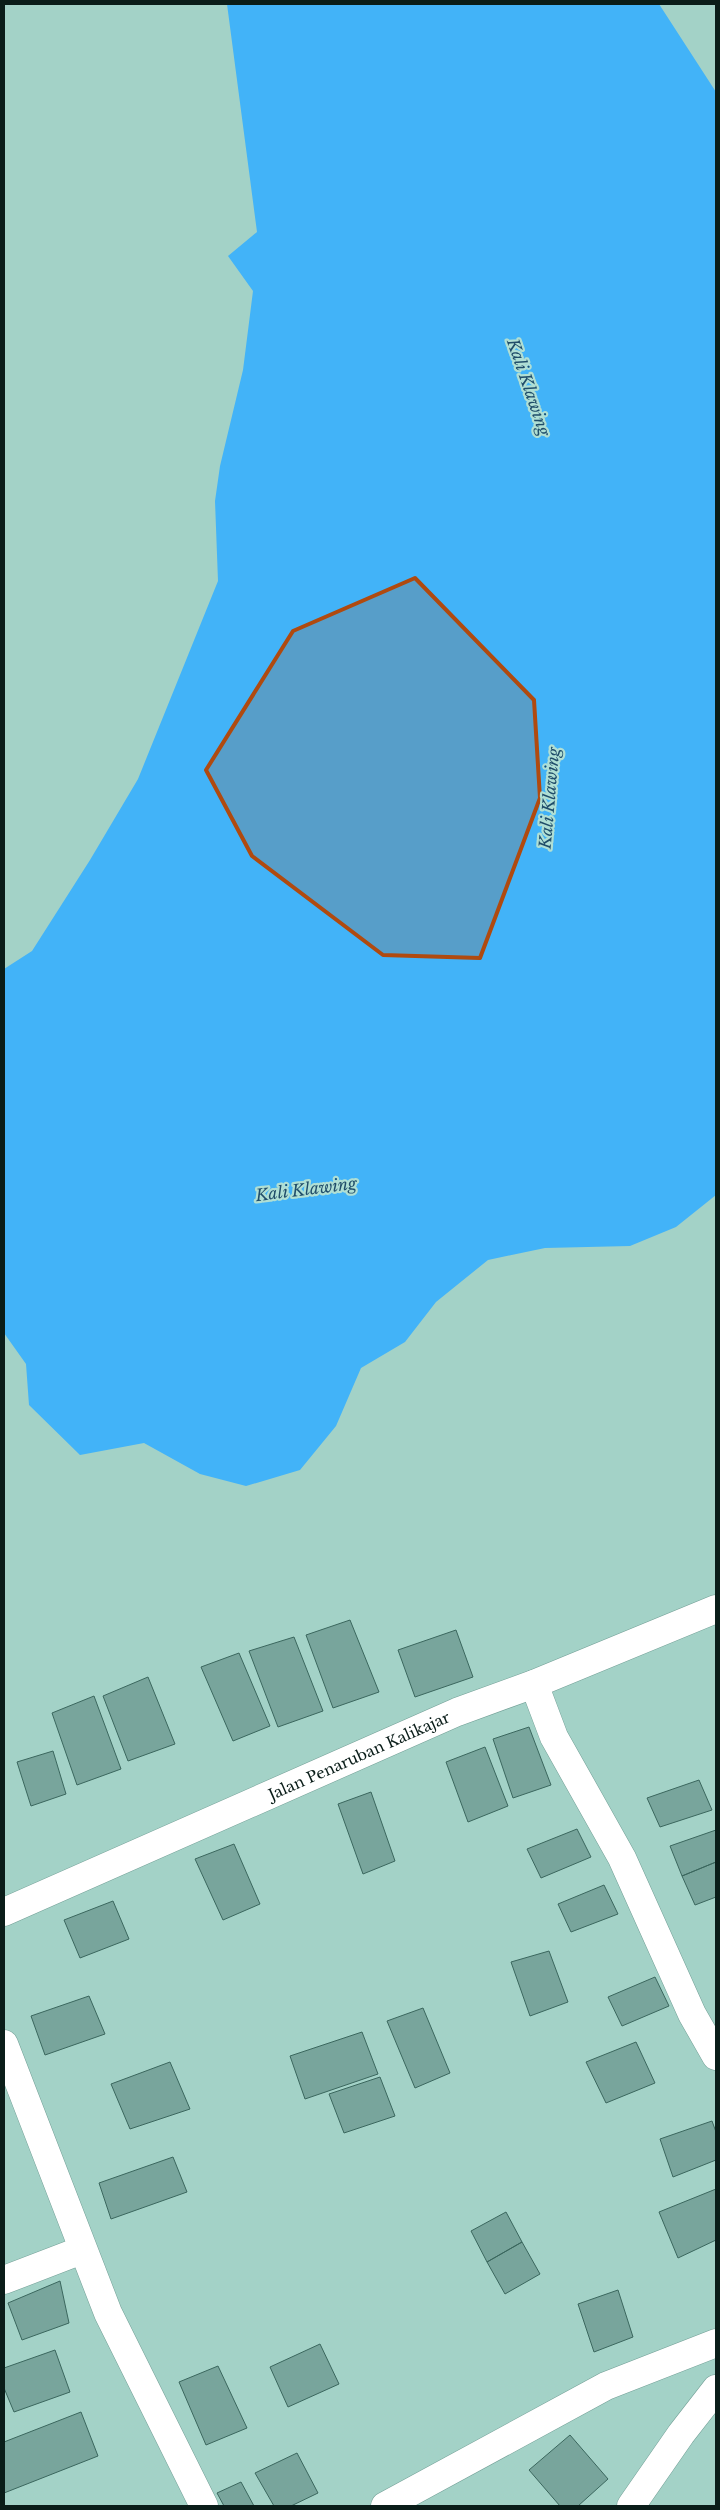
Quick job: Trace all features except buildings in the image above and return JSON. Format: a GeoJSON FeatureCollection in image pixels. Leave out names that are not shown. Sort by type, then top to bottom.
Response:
{"type":"FeatureCollection","features":[{"type":"Feature","properties":{"kind":"street","name":"Jalan Penaruban Kalikajar"},"geometry":{"type":"LineString","coordinates":[[4,1912],[457,1712],[534,1684],[716,1609]]}},
{"type":"Feature","properties":{"kind":"street"},"geometry":{"type":"LineString","coordinates":[[534,1684],[554,1737],[622,1858],[692,2014],[716,2056]]}},
{"type":"Feature","properties":{"kind":"street"},"geometry":{"type":"LineString","coordinates":[[4,2044],[108,2314],[204,2506]]}},
{"type":"Feature","properties":{"kind":"street"},"geometry":{"type":"LineString","coordinates":[[4,2280],[82,2250]]}},
{"type":"Feature","properties":{"kind":"street"},"geometry":{"type":"LineString","coordinates":[[385,2506],[606,2386],[716,2343]]}},
{"type":"Feature","properties":{"kind":"street"},"geometry":{"type":"LineString","coordinates":[[631,2506],[681,2434],[716,2390]]}},
{"type":"Feature","properties":{"kind":"highlighted area"},"geometry":{"type":"Polygon","coordinates":[[[415,578],[534,700],[540,798],[480,958],[383,955],[252,856],[206,770],[293,631],[415,578]]]}},
{"type":"Feature","properties":{"kind":"water","name":"Kali Klawing"},"geometry":{"type":"Polygon","coordinates":[[[227,4],[659,4],[716,92],[716,1195],[676,1227],[630,1246],[545,1248],[488,1260],[436,1302],[405,1342],[361,1368],[336,1426],[300,1470],[246,1486],[200,1474],[144,1443],[80,1455],[29,1405],[26,1364],[4,1333],[4,969],[32,951],[90,860],[138,779],[218,581],[215,501],[220,466],[243,370],[253,291],[228,256],[257,232],[227,4]]]}}]}
